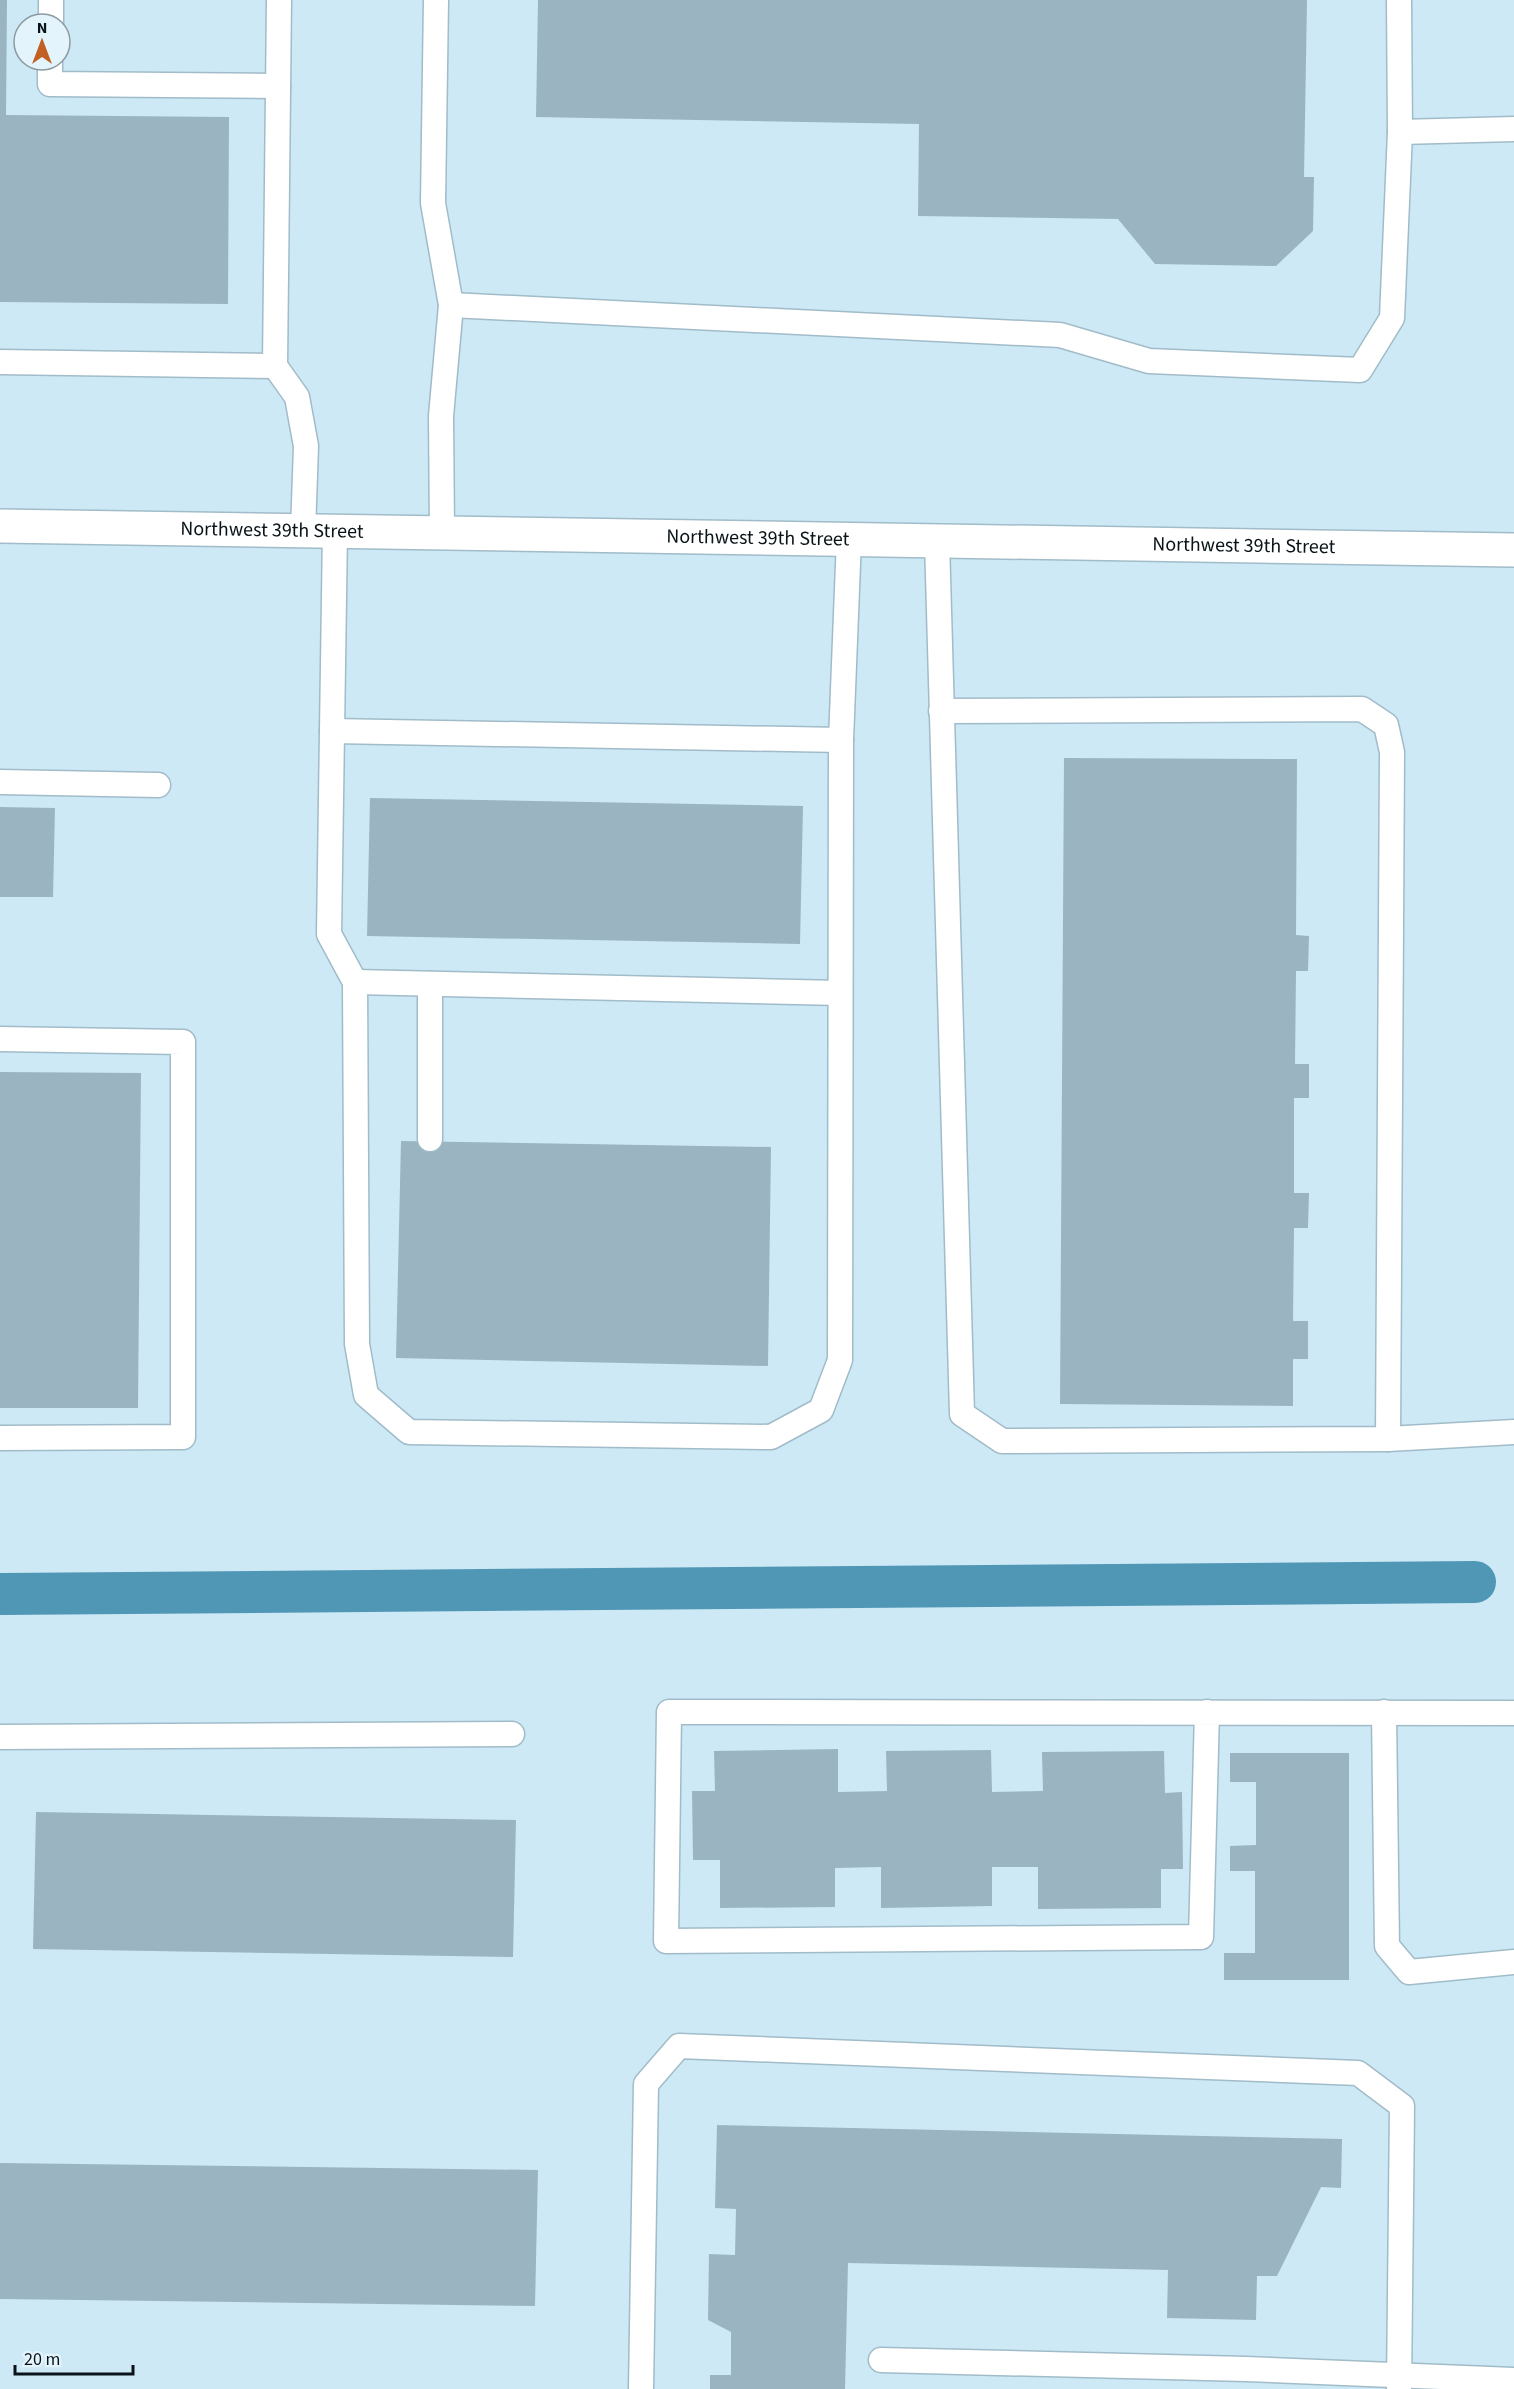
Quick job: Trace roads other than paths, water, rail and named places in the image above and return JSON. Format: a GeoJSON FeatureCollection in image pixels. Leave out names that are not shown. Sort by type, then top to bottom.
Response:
{"type":"FeatureCollection","features":[{"type":"Feature","properties":{"kind":"street","name":"Northwest 39th Street"},"geometry":{"type":"LineString","coordinates":[[0,526],[1514,550]]}},
{"type":"Feature","properties":{"kind":"lane"},"geometry":{"type":"LineString","coordinates":[[279,0],[275,366],[297,398],[306,446],[303,531]]}},
{"type":"Feature","properties":{"kind":"lane"},"geometry":{"type":"LineString","coordinates":[[436,0],[433,203],[451,305],[441,416],[442,533]]}},
{"type":"Feature","properties":{"kind":"lane"},"geometry":{"type":"LineString","coordinates":[[451,305],[1060,335],[1149,361],[1360,370],[1392,318],[1400,132],[1399,0]]}},
{"type":"Feature","properties":{"kind":"lane"},"geometry":{"type":"LineString","coordinates":[[50,72],[50,84],[278,86]]}},
{"type":"Feature","properties":{"kind":"lane"},"geometry":{"type":"LineString","coordinates":[[1400,132],[1514,129]]}},
{"type":"Feature","properties":{"kind":"lane"},"geometry":{"type":"LineString","coordinates":[[0,362],[275,366]]}},
{"type":"Feature","properties":{"kind":"lane"},"geometry":{"type":"LineString","coordinates":[[335,531],[329,934],[355,982],[357,1344],[366,1395],[409,1432],[771,1437],[821,1410],[840,1360],[841,740],[849,539]]}},
{"type":"Feature","properties":{"kind":"lane"},"geometry":{"type":"LineString","coordinates":[[937,541],[962,1414],[1002,1441],[1388,1439],[1514,1432]]}},
{"type":"Feature","properties":{"kind":"lane"},"geometry":{"type":"LineString","coordinates":[[941,711],[1362,709],[1386,725],[1392,752],[1388,1439]]}},
{"type":"Feature","properties":{"kind":"lane"},"geometry":{"type":"LineString","coordinates":[[332,730],[841,740]]}},
{"type":"Feature","properties":{"kind":"lane"},"geometry":{"type":"LineString","coordinates":[[0,782],[158,785]]}},
{"type":"Feature","properties":{"kind":"lane"},"geometry":{"type":"LineString","coordinates":[[355,982],[840,993]]}},
{"type":"Feature","properties":{"kind":"lane"},"geometry":{"type":"LineString","coordinates":[[430,984],[430,1139]]}},
{"type":"Feature","properties":{"kind":"lane"},"geometry":{"type":"LineString","coordinates":[[0,1039],[183,1042],[183,1437],[0,1438]]}},
{"type":"Feature","properties":{"kind":"lane"},"geometry":{"type":"LineString","coordinates":[[1207,1712],[1201,1937],[666,1941],[669,1712],[1207,1712],[1384,1712],[1514,1713]]}},
{"type":"Feature","properties":{"kind":"lane"},"geometry":{"type":"LineString","coordinates":[[1384,1712],[1387,1946],[1409,1972],[1514,1962]]}},
{"type":"Feature","properties":{"kind":"lane"},"geometry":{"type":"LineString","coordinates":[[0,1737],[512,1734]]}},
{"type":"Feature","properties":{"kind":"lane"},"geometry":{"type":"LineString","coordinates":[[641,2389],[646,2084],[679,2046],[1358,2073],[1402,2106],[1399,2382]]}},
{"type":"Feature","properties":{"kind":"lane"},"geometry":{"type":"LineString","coordinates":[[881,2360],[1246,2369],[1399,2382],[1514,2380]]}},
{"type":"Feature","properties":{"kind":"waterway"},"geometry":{"type":"LineString","coordinates":[[0,1594],[1475,1582]]}}]}
